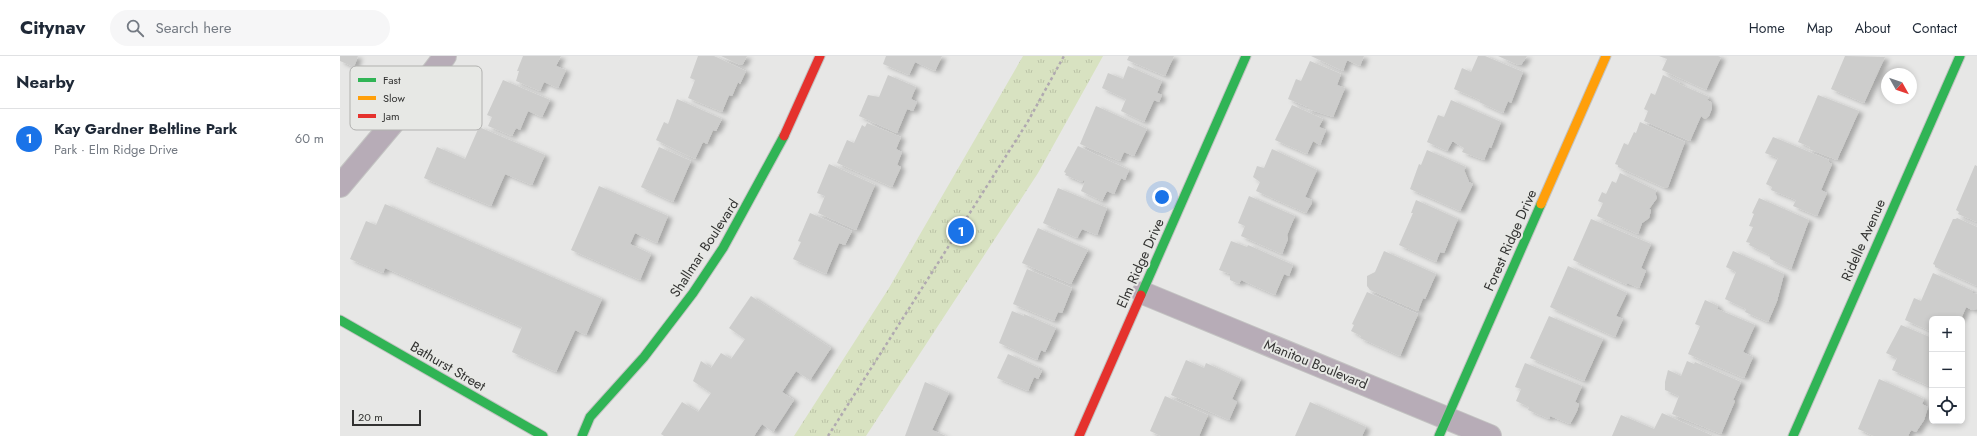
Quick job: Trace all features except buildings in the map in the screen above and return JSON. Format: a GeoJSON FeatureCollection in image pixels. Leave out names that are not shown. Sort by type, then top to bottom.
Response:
{"type":"FeatureCollection","features":[{"type":"Feature","properties":{"kind":"street"},"geometry":{"type":"LineString","coordinates":[[437,66],[445,56]]}},
{"type":"Feature","properties":{"kind":"street","name":"Shallmar Boulevard"},"geometry":{"type":"LineString","coordinates":[[582,436],[590,417],[644,357],[693,293],[723,248],[787,130],[820,56]]}},
{"type":"Feature","properties":{"kind":"street","name":"Elm Ridge Drive"},"geometry":{"type":"LineString","coordinates":[[1079,436],[1246,56]]}},
{"type":"Feature","properties":{"kind":"street","name":"Forest Ridge Drive"},"geometry":{"type":"LineString","coordinates":[[1443,427],[1606,56]]}},
{"type":"Feature","properties":{"kind":"street","name":"Ridelle Avenue"},"geometry":{"type":"LineString","coordinates":[[1793,436],[1960,56]]}},
{"type":"Feature","properties":{"kind":"street"},"geometry":{"type":"LineString","coordinates":[[340,186],[387,130]]}},
{"type":"Feature","properties":{"kind":"street","name":"Manitou Boulevard"},"geometry":{"type":"LineString","coordinates":[[1143,293],[1443,427],[1490,436]]}},
{"type":"Feature","properties":{"kind":"street","name":"Bathurst Street"},"geometry":{"type":"LineString","coordinates":[[340,320],[543,436]]}},
{"type":"Feature","properties":{"kind":"path"},"geometry":{"type":"LineString","coordinates":[[828,436],[1027,123],[1064,56]]}},
{"type":"Feature","properties":{"kind":"green space"},"geometry":{"type":"Polygon","coordinates":[[[1023,56],[1103,56],[1038,173],[866,436],[794,436],[889,288],[1023,56]]]}},
{"type":"Feature","properties":{"kind":"traffic: fast"},"geometry":{"type":"LineString","coordinates":[[1141,295],[1246,56]]}},
{"type":"Feature","properties":{"kind":"traffic: fast"},"geometry":{"type":"LineString","coordinates":[[1793,436],[1960,56]]}},
{"type":"Feature","properties":{"kind":"traffic: fast"},"geometry":{"type":"LineString","coordinates":[[582,436],[590,417],[644,357],[693,293],[723,248],[784,136]]}},
{"type":"Feature","properties":{"kind":"traffic: fast"},"geometry":{"type":"LineString","coordinates":[[1439,436],[1541,204]]}},
{"type":"Feature","properties":{"kind":"traffic: fast"},"geometry":{"type":"LineString","coordinates":[[340,320],[543,436]]}},
{"type":"Feature","properties":{"kind":"traffic: slow"},"geometry":{"type":"LineString","coordinates":[[1541,204],[1606,56]]}},
{"type":"Feature","properties":{"kind":"traffic: jam"},"geometry":{"type":"LineString","coordinates":[[784,136],[820,56]]}},
{"type":"Feature","properties":{"kind":"traffic: jam"},"geometry":{"type":"LineString","coordinates":[[1079,436],[1141,295]]}},
{"type":"Feature","properties":{"kind":"place","name":"Kay Gardner Beltline Park"},"geometry":{"type":"Point","coordinates":[961,231]}}]}
